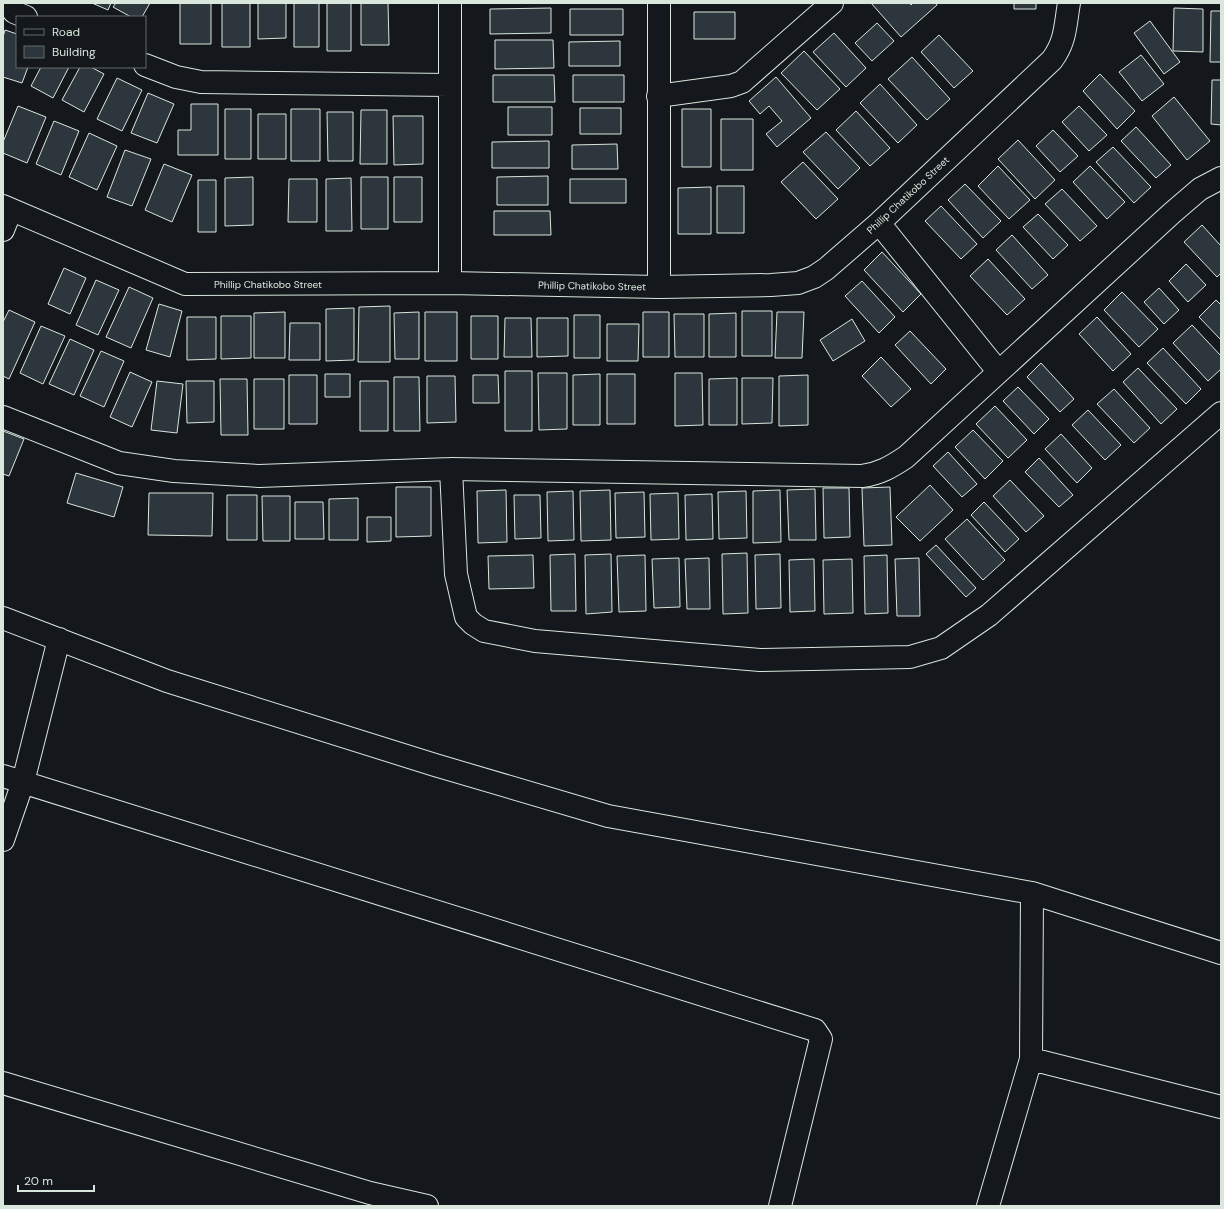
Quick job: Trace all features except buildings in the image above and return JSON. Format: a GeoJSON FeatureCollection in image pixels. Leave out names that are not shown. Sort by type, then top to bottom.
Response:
{"type":"FeatureCollection","features":[{"type":"Feature","properties":{"kind":"street"},"geometry":{"type":"LineString","coordinates":[[8,3],[14,12],[24,16]]}},
{"type":"Feature","properties":{"kind":"street"},"geometry":{"type":"LineString","coordinates":[[450,3],[450,283]]}},
{"type":"Feature","properties":{"kind":"street"},"geometry":{"type":"LineString","coordinates":[[658,3],[659,287]]}},
{"type":"Feature","properties":{"kind":"street"},"geometry":{"type":"LineString","coordinates":[[658,96],[731,86],[742,82],[832,3]]}},
{"type":"Feature","properties":{"kind":"street","name":"Phillip Chatikobo Street"},"geometry":{"type":"LineString","coordinates":[[7,208],[185,284],[450,283],[659,287],[771,285],[798,283],[820,273],[879,223],[1052,60],[1062,46],[1065,36],[1069,3]]}},
{"type":"Feature","properties":{"kind":"street"},"geometry":{"type":"LineString","coordinates":[[146,65],[176,77],[200,82],[449,85]]}},
{"type":"Feature","properties":{"kind":"street"},"geometry":{"type":"LineString","coordinates":[[3,417],[93,454],[119,463],[138,467],[259,476],[451,469],[862,476],[875,474],[893,466],[906,457],[1172,213],[1200,189],[1221,178]]}},
{"type":"Feature","properties":{"kind":"street"},"geometry":{"type":"LineString","coordinates":[[3,230],[7,208]]}},
{"type":"Feature","properties":{"kind":"street"},"geometry":{"type":"LineString","coordinates":[[879,223],[998,371]]}},
{"type":"Feature","properties":{"kind":"street"},"geometry":{"type":"LineString","coordinates":[[451,469],[456,574],[466,617],[473,624],[484,631],[535,641],[760,660],[910,657],[941,648],[989,615],[1221,413]]}},
{"type":"Feature","properties":{"kind":"street"},"geometry":{"type":"LineString","coordinates":[[3,618],[175,683],[435,766],[608,816],[1032,893],[1221,953]]}},
{"type":"Feature","properties":{"kind":"street"},"geometry":{"type":"LineString","coordinates":[[3,840],[13,779],[58,639]]}},
{"type":"Feature","properties":{"kind":"street"},"geometry":{"type":"LineString","coordinates":[[13,779],[814,1030],[819,1034],[821,1039],[780,1206]]}},
{"type":"Feature","properties":{"kind":"street"},"geometry":{"type":"LineString","coordinates":[[988,1206],[1031,1059],[1032,893]]}},
{"type":"Feature","properties":{"kind":"street"},"geometry":{"type":"LineString","coordinates":[[1031,1059],[1221,1107]]}},
{"type":"Feature","properties":{"kind":"street"},"geometry":{"type":"LineString","coordinates":[[3,1083],[370,1193],[427,1206]]}}]}
